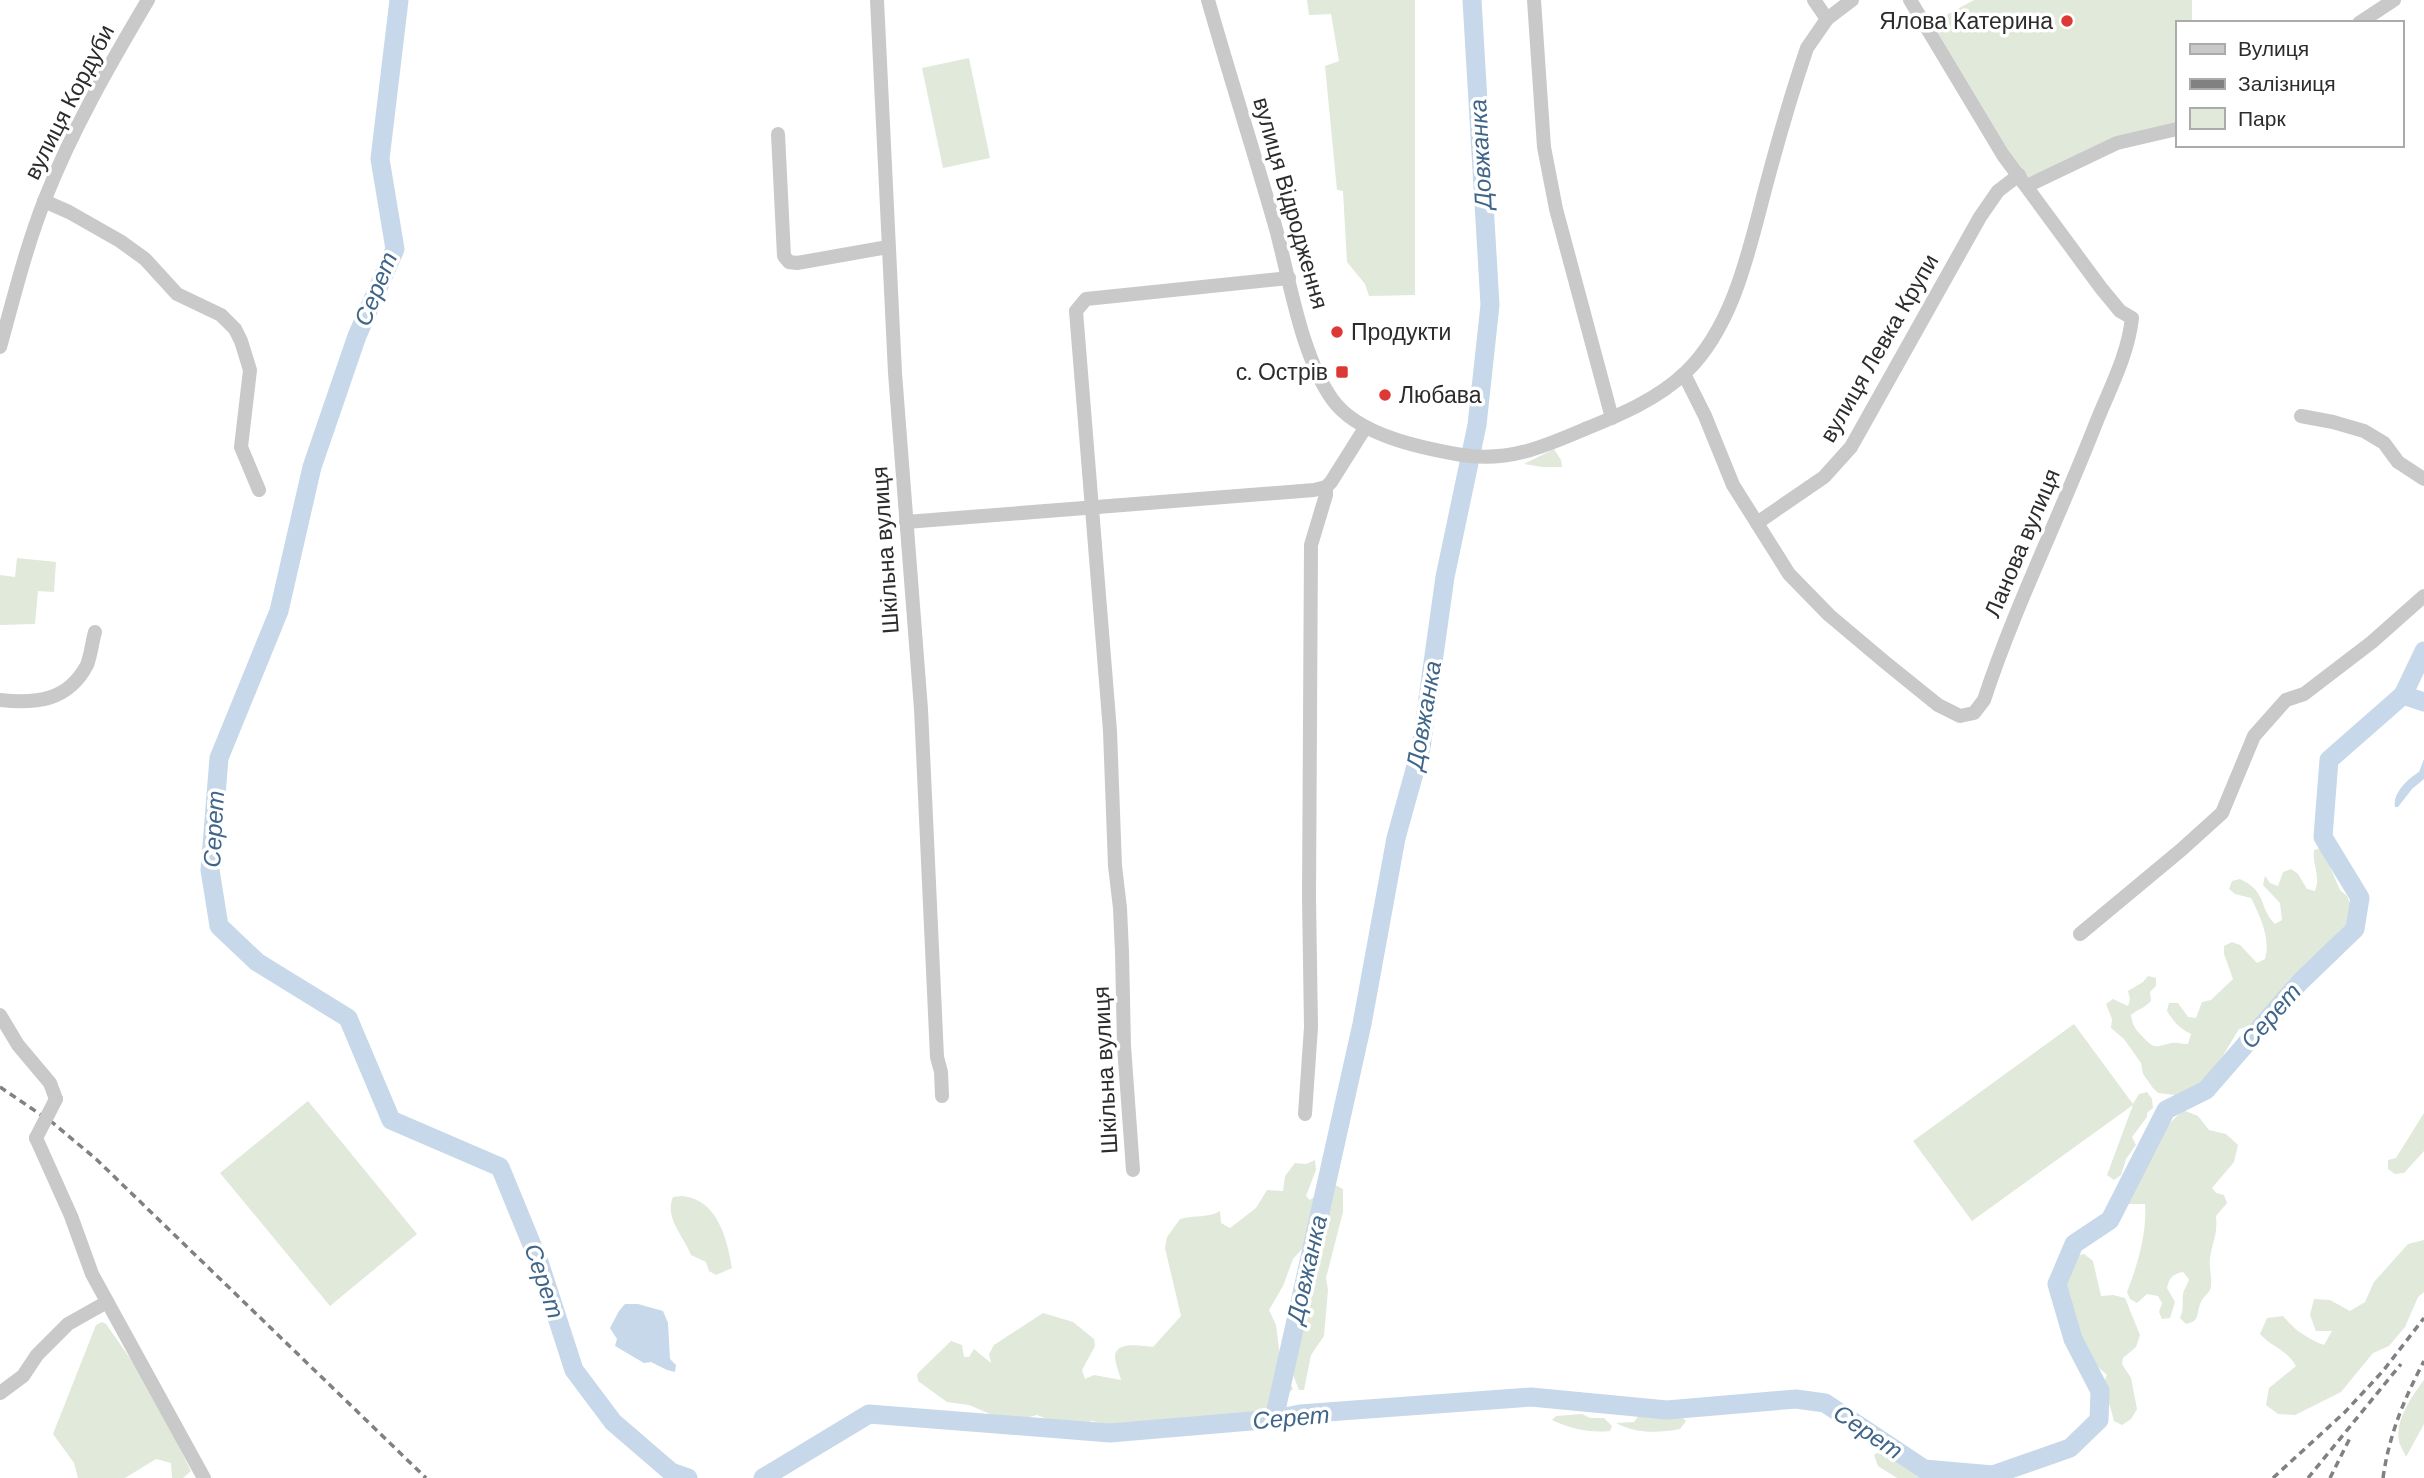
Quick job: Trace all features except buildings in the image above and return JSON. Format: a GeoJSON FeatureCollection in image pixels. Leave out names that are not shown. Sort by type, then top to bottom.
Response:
{"type":"FeatureCollection","features":[{"type":"Feature","properties":{"kind":"street","name":"вулиця Кордуби"},"geometry":{"type":"LineString","coordinates":[[0,347],[19,276],[44,201],[63,156],[148,0]]}},
{"type":"Feature","properties":{"kind":"street","name":"Шкільна вулиця"},"geometry":{"type":"LineString","coordinates":[[877,0],[888,247],[921,709],[937,1057],[942,1096]]}},
{"type":"Feature","properties":{"kind":"street","name":"вулиця Відродження"},"geometry":{"type":"LineString","coordinates":[[1209,0],[1305,339],[1319,379],[1341,410],[1365,428],[1409,442],[1485,458],[1521,454],[1612,418],[1639,404],[1684,374],[1705,350],[1733,295],[1807,48],[1827,19],[1852,0]]}},
{"type":"Feature","properties":{"kind":"street"},"geometry":{"type":"LineString","coordinates":[[1534,0],[1544,147],[1556,209],[1612,418]]}},
{"type":"Feature","properties":{"kind":"street"},"geometry":{"type":"LineString","coordinates":[[1814,0],[1827,19]]}},
{"type":"Feature","properties":{"kind":"street","name":"Ланова вулиця"},"geometry":{"type":"LineString","coordinates":[[1684,374],[1705,416],[1733,485],[1789,574],[1829,615],[1938,705],[1959,716],[1974,713],[1984,700],[2019,605],[2078,471],[2130,342],[2132,318],[2120,311],[2101,288],[2003,155],[1910,0]]}},
{"type":"Feature","properties":{"kind":"street"},"geometry":{"type":"LineString","coordinates":[[2362,21],[2394,0]]}},
{"type":"Feature","properties":{"kind":"street","name":"вулиця Левка Крупи"},"geometry":{"type":"LineString","coordinates":[[1757,523],[1824,477],[1851,447],[1980,217],[1998,191],[2117,143],[2176,130]]}},
{"type":"Feature","properties":{"kind":"street"},"geometry":{"type":"LineString","coordinates":[[778,134],[784,256],[789,262],[797,263],[888,247]]}},
{"type":"Feature","properties":{"kind":"street"},"geometry":{"type":"LineString","coordinates":[[44,201],[120,241],[145,259],[177,294],[221,316],[234,329],[241,341],[250,370],[241,447],[259,490]]}},
{"type":"Feature","properties":{"kind":"street","name":"Шкільна вулиця"},"geometry":{"type":"LineString","coordinates":[[1133,1170],[1124,1046],[1122,953],[1115,866],[1110,731],[1076,312],[1086,299],[1289,278]]}},
{"type":"Feature","properties":{"kind":"street"},"geometry":{"type":"LineString","coordinates":[[2301,416],[2364,432],[2384,443],[2398,462],[2424,479]]}},
{"type":"Feature","properties":{"kind":"street"},"geometry":{"type":"LineString","coordinates":[[1305,1114],[1311,1027],[1308,898],[1311,545],[1326,495],[1326,486],[1365,428]]}},
{"type":"Feature","properties":{"kind":"street"},"geometry":{"type":"LineString","coordinates":[[906,522],[1291,492],[1326,486]]}},
{"type":"Feature","properties":{"kind":"street"},"geometry":{"type":"LineString","coordinates":[[2080,934],[2222,813],[2254,736],[2286,700],[2304,694],[2314,687],[2372,642],[2424,596]]}},
{"type":"Feature","properties":{"kind":"street"},"geometry":{"type":"LineString","coordinates":[[0,700],[26,703],[59,696],[75,681],[88,663],[95,632]]}},
{"type":"Feature","properties":{"kind":"street"},"geometry":{"type":"LineString","coordinates":[[0,1014],[18,1045],[50,1083],[56,1099],[36,1138],[71,1216],[92,1274],[204,1478]]}},
{"type":"Feature","properties":{"kind":"street"},"geometry":{"type":"LineString","coordinates":[[0,1393],[23,1376],[37,1355],[68,1324],[107,1302]]}},
{"type":"Feature","properties":{"kind":"green space"},"geometry":{"type":"Polygon","coordinates":[[[1307,0],[1415,0],[1415,295],[1369,296],[1365,284],[1347,262],[1343,191],[1337,190],[1325,66],[1339,61],[1331,14],[1309,15],[1307,0]]]}},
{"type":"Feature","properties":{"kind":"green space"},"geometry":{"type":"Polygon","coordinates":[[[1974,0],[2192,0],[2192,21],[2176,21],[2176,124],[2030,179],[2014,160],[1932,23],[1974,0]]]}},
{"type":"Feature","properties":{"kind":"green space"},"geometry":{"type":"Polygon","coordinates":[[[969,58],[990,158],[943,168],[922,68],[969,58]]]}},
{"type":"Feature","properties":{"kind":"green space"},"geometry":{"type":"Polygon","coordinates":[[[1554,449],[1562,467],[1524,464],[1554,449]]]}},
{"type":"Feature","properties":{"kind":"green space"},"geometry":{"type":"Polygon","coordinates":[[[17,558],[56,562],[54,592],[38,591],[35,624],[0,625],[0,575],[15,577],[17,558]]]}},
{"type":"Feature","properties":{"kind":"green space"},"geometry":{"type":"Polygon","coordinates":[[[2322,848],[2340,890],[2347,896],[2354,912],[2351,920],[2338,932],[2332,948],[2322,961],[2291,977],[2255,1025],[2239,1029],[2213,1072],[2191,1097],[2158,1093],[2143,1074],[2141,1063],[2124,1039],[2111,1028],[2112,1019],[2106,1004],[2113,999],[2128,1006],[2128,991],[2148,976],[2156,978],[2156,986],[2150,992],[2151,1001],[2131,1015],[2134,1026],[2155,1046],[2188,1044],[2191,1034],[2180,1027],[2167,1011],[2169,1003],[2178,1003],[2188,1017],[2196,1018],[2202,1002],[2211,1000],[2233,979],[2224,954],[2224,946],[2232,942],[2240,945],[2257,963],[2265,959],[2266,936],[2258,912],[2251,898],[2235,894],[2229,889],[2232,881],[2240,879],[2255,889],[2275,924],[2282,920],[2280,903],[2263,885],[2265,876],[2270,883],[2278,886],[2283,872],[2291,869],[2298,874],[2307,889],[2315,891],[2317,880],[2314,850],[2322,848]]]}},
{"type":"Feature","properties":{"kind":"green space"},"geometry":{"type":"Polygon","coordinates":[[[2074,1024],[2133,1104],[2139,1094],[2147,1092],[2152,1099],[2153,1108],[2132,1137],[2136,1145],[2126,1159],[2121,1175],[2114,1180],[2107,1175],[2133,1105],[1972,1221],[1913,1141],[2074,1024]]]}},
{"type":"Feature","properties":{"kind":"green space"},"geometry":{"type":"Polygon","coordinates":[[[308,1101],[417,1234],[330,1306],[220,1173],[308,1101]]]}},
{"type":"Feature","properties":{"kind":"green space"},"geometry":{"type":"Polygon","coordinates":[[[2183,1110],[2198,1116],[2209,1130],[2226,1134],[2238,1145],[2234,1162],[2212,1188],[2216,1193],[2224,1195],[2227,1203],[2216,1216],[2209,1292],[2202,1300],[2194,1321],[2186,1324],[2180,1318],[2183,1293],[2189,1279],[2183,1272],[2172,1277],[2167,1288],[2175,1302],[2170,1318],[2162,1319],[2159,1312],[2162,1303],[2158,1296],[2147,1294],[2137,1303],[2130,1299],[2127,1292],[2135,1271],[2145,1226],[2145,1204],[2129,1204],[2128,1171],[2142,1150],[2183,1110]]]}},
{"type":"Feature","properties":{"kind":"green space"},"geometry":{"type":"Polygon","coordinates":[[[2424,1113],[2424,1151],[2404,1173],[2395,1174],[2388,1169],[2388,1160],[2396,1158],[2424,1113]]]}},
{"type":"Feature","properties":{"kind":"green space"},"geometry":{"type":"Polygon","coordinates":[[[1315,1160],[1316,1170],[1306,1196],[1310,1200],[1331,1183],[1343,1189],[1343,1212],[1326,1278],[1328,1290],[1324,1336],[1311,1355],[1304,1390],[1299,1390],[1286,1357],[1290,1307],[1303,1248],[1293,1259],[1283,1286],[1269,1310],[1276,1325],[1281,1365],[1293,1389],[1261,1420],[1219,1423],[1197,1432],[1162,1419],[1128,1433],[1093,1421],[1064,1426],[1037,1415],[1009,1422],[969,1405],[947,1402],[918,1381],[917,1374],[951,1341],[962,1345],[964,1357],[969,1357],[974,1349],[991,1363],[989,1354],[994,1345],[1043,1313],[1073,1322],[1094,1339],[1095,1346],[1082,1370],[1085,1379],[1094,1375],[1121,1380],[1116,1352],[1130,1345],[1153,1347],[1181,1316],[1165,1248],[1167,1237],[1180,1219],[1211,1215],[1220,1211],[1221,1223],[1230,1228],[1256,1208],[1267,1190],[1283,1191],[1285,1176],[1295,1163],[1306,1164],[1315,1160]]]}},
{"type":"Feature","properties":{"kind":"green space"},"geometry":{"type":"Polygon","coordinates":[[[682,1196],[704,1204],[712,1212],[723,1233],[732,1268],[716,1275],[709,1271],[706,1262],[691,1255],[671,1212],[673,1197],[682,1196]]]}},
{"type":"Feature","properties":{"kind":"green space"},"geometry":{"type":"Polygon","coordinates":[[[2424,1240],[2424,1292],[2418,1297],[2405,1327],[2389,1346],[2373,1353],[2341,1392],[2295,1415],[2278,1414],[2266,1405],[2269,1388],[2296,1366],[2288,1356],[2260,1334],[2267,1318],[2283,1316],[2301,1333],[2324,1345],[2332,1331],[2316,1331],[2310,1315],[2314,1299],[2330,1300],[2350,1311],[2365,1302],[2374,1282],[2408,1244],[2424,1240]]]}},
{"type":"Feature","properties":{"kind":"green space"},"geometry":{"type":"Polygon","coordinates":[[[2084,1254],[2093,1261],[2101,1296],[2125,1298],[2140,1335],[2136,1347],[2123,1358],[2122,1364],[2131,1378],[2137,1409],[2131,1419],[2122,1425],[2114,1421],[2110,1406],[2100,1391],[2107,1375],[2078,1349],[2061,1309],[2060,1293],[2063,1282],[2075,1256],[2084,1254]]]}},
{"type":"Feature","properties":{"kind":"green space"},"geometry":{"type":"Polygon","coordinates":[[[102,1322],[148,1384],[191,1471],[183,1478],[172,1478],[171,1463],[156,1459],[125,1478],[78,1478],[74,1463],[53,1434],[96,1325],[102,1322]]]}},
{"type":"Feature","properties":{"kind":"green space"},"geometry":{"type":"Polygon","coordinates":[[[2424,1380],[2424,1424],[2406,1457],[2398,1433],[2402,1417],[2424,1380]]]}},
{"type":"Feature","properties":{"kind":"green space"},"geometry":{"type":"Polygon","coordinates":[[[1643,1410],[1675,1410],[1686,1421],[1680,1429],[1655,1432],[1639,1431],[1616,1423],[1634,1422],[1643,1410]]]}},
{"type":"Feature","properties":{"kind":"green space"},"geometry":{"type":"Polygon","coordinates":[[[1582,1414],[1590,1418],[1604,1418],[1612,1426],[1610,1431],[1580,1430],[1552,1420],[1556,1416],[1582,1414]]]}},
{"type":"Feature","properties":{"kind":"green space"},"geometry":{"type":"Polygon","coordinates":[[[1877,1453],[1924,1469],[1979,1478],[1897,1478],[1878,1466],[1874,1455],[1877,1453]]]}},
{"type":"Feature","properties":{"kind":"water"},"geometry":{"type":"Polygon","coordinates":[[[2424,759],[2424,779],[2395,807],[2399,791],[2419,772],[2424,759]]]}},
{"type":"Feature","properties":{"kind":"water"},"geometry":{"type":"Polygon","coordinates":[[[625,1304],[638,1304],[663,1311],[668,1323],[670,1359],[676,1365],[675,1372],[651,1362],[644,1363],[615,1346],[617,1339],[610,1328],[625,1304]]]}},
{"type":"Feature","properties":{"kind":"waterway","name":"Серет"},"geometry":{"type":"LineString","coordinates":[[399,0],[380,159],[395,249],[357,336],[312,467],[279,611],[219,758],[210,870],[219,926],[257,962],[348,1018],[391,1120],[500,1167],[539,1262],[574,1370],[613,1422],[671,1472],[688,1478]]}},
{"type":"Feature","properties":{"kind":"waterway","name":"Довжанка"},"geometry":{"type":"LineString","coordinates":[[1274,1419],[1362,1024],[1396,838],[1421,748],[1445,577],[1477,425],[1490,305],[1472,0]]}},
{"type":"Feature","properties":{"kind":"waterway"},"geometry":{"type":"LineString","coordinates":[[2403,695],[2424,651]]}},
{"type":"Feature","properties":{"kind":"waterway","name":"Серет"},"geometry":{"type":"LineString","coordinates":[[763,1478],[869,1414],[1110,1433],[1274,1419],[1300,1414],[1531,1397],[1667,1410],[1796,1399],[1825,1403],[1924,1469],[1993,1475],[2070,1448],[2099,1420],[2100,1391],[2073,1339],[2057,1284],[2074,1244],[2110,1220],[2166,1110],[2206,1090],[2299,983],[2355,929],[2360,898],[2323,837],[2329,760],[2403,695],[2424,702]]}},
{"type":"Feature","properties":{"kind":"railway"},"geometry":{"type":"LineString","coordinates":[[0,1087],[53,1123],[96,1159],[426,1478]]}},
{"type":"Feature","properties":{"kind":"railway"},"geometry":{"type":"LineString","coordinates":[[2273,1478],[2345,1412],[2383,1371],[2424,1318]]}},
{"type":"Feature","properties":{"kind":"railway"},"geometry":{"type":"LineString","coordinates":[[2383,1478],[2398,1418],[2424,1361]]}},
{"type":"Feature","properties":{"kind":"railway"},"geometry":{"type":"LineString","coordinates":[[2308,1478],[2401,1364]]}},
{"type":"Feature","properties":{"kind":"railway"},"geometry":{"type":"LineString","coordinates":[[2330,1478],[2351,1436]]}},
{"type":"Feature","properties":{"kind":"place","name":"Ялова Катерина"},"geometry":{"type":"Point","coordinates":[2067,21]}},
{"type":"Feature","properties":{"kind":"place","name":"Продукти"},"geometry":{"type":"Point","coordinates":[1337,332]}},
{"type":"Feature","properties":{"kind":"place","name":"с. Острів"},"geometry":{"type":"Point","coordinates":[1342,372]}},
{"type":"Feature","properties":{"kind":"place","name":"Любава"},"geometry":{"type":"Point","coordinates":[1385,395]}}]}
